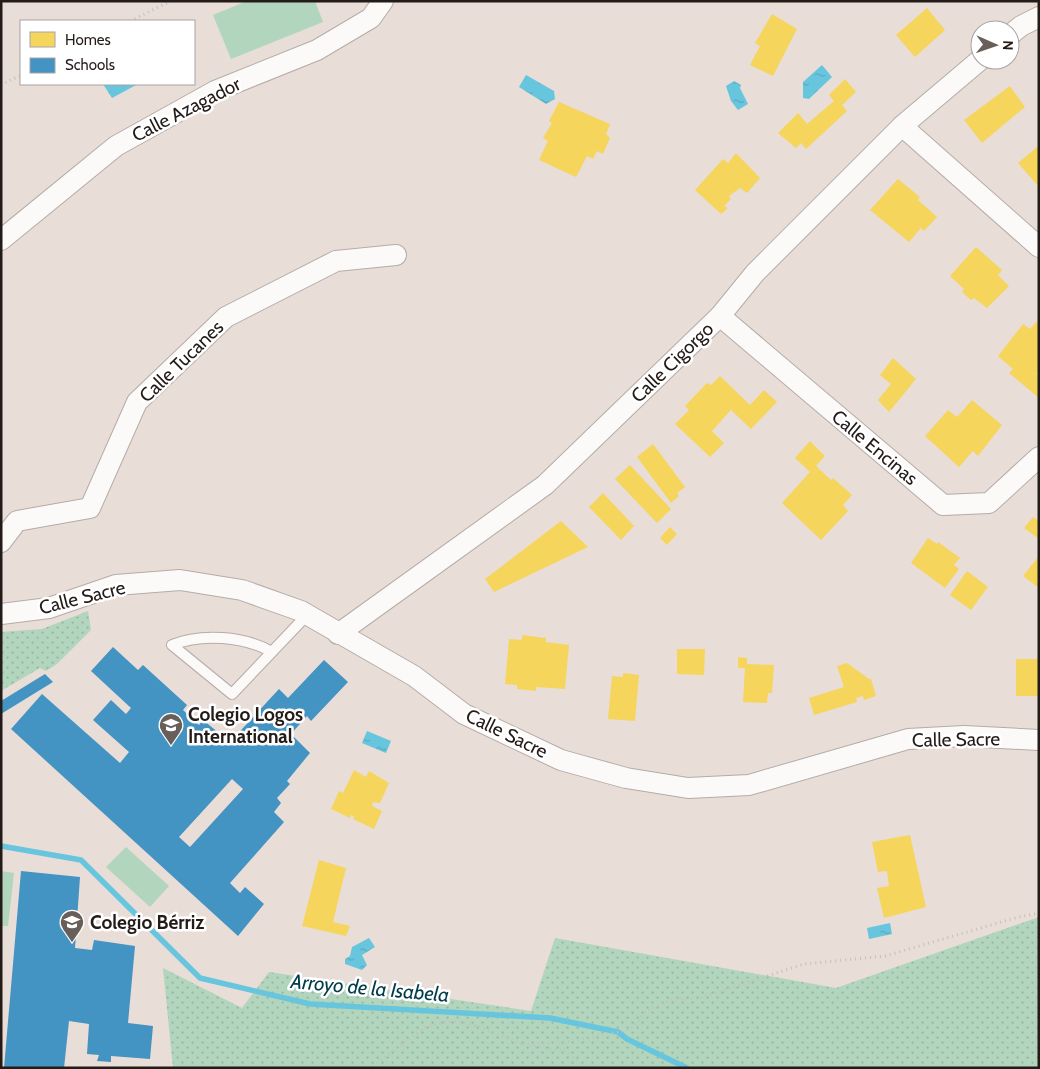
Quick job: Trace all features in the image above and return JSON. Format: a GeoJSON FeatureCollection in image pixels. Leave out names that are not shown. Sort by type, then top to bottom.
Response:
{"type":"FeatureCollection","features":[{"type":"Feature","properties":{"kind":"street","name":"Calle Azagador"},"geometry":{"type":"LineString","coordinates":[[1,240],[116,146],[215,91],[317,50],[371,18],[383,1]]}},
{"type":"Feature","properties":{"kind":"street"},"geometry":{"type":"LineString","coordinates":[[1020,26],[1039,17]]}},
{"type":"Feature","properties":{"kind":"street","name":"Calle Cigorgo"},"geometry":{"type":"LineString","coordinates":[[338,634],[544,486],[720,316],[755,273],[902,126],[970,68]]}},
{"type":"Feature","properties":{"kind":"street"},"geometry":{"type":"LineString","coordinates":[[902,126],[1039,247]]}},
{"type":"Feature","properties":{"kind":"street","name":"Calle Tucanes"},"geometry":{"type":"LineString","coordinates":[[1,542],[17,521],[90,508],[137,402],[226,317],[336,261],[396,255]]}},
{"type":"Feature","properties":{"kind":"street","name":"Calle Encinas"},"geometry":{"type":"LineString","coordinates":[[720,316],[943,504],[989,503],[1039,457]]}},
{"type":"Feature","properties":{"kind":"street","name":"Calle Sacre"},"geometry":{"type":"LineString","coordinates":[[1,614],[48,608],[116,585],[180,580],[242,590],[307,615],[414,676],[464,714],[561,760],[626,778],[688,788],[749,786],[908,739],[964,736],[1039,740]]}},
{"type":"Feature","properties":{"kind":"lane"},"geometry":{"type":"LineString","coordinates":[[272,652],[259,644],[226,639],[186,639],[172,645],[232,694],[272,652],[307,615]]}},
{"type":"Feature","properties":{"kind":"path"},"geometry":{"type":"LineString","coordinates":[[132,20],[171,1]]}},
{"type":"Feature","properties":{"kind":"path"},"geometry":{"type":"LineString","coordinates":[[1,85],[20,76]]}},
{"type":"Feature","properties":{"kind":"path"},"geometry":{"type":"LineString","coordinates":[[523,1045],[572,1041],[618,1032],[632,1027],[647,1010],[673,998],[697,999],[804,964],[884,956],[1015,918],[1039,913]]}},
{"type":"Feature","properties":{"kind":"path"},"geometry":{"type":"LineString","coordinates":[[368,1068],[419,1032],[442,1022],[470,1024],[497,1032],[523,1045],[566,1052],[586,1068]]}},
{"type":"Feature","properties":{"kind":"green space"},"geometry":{"type":"Polygon","coordinates":[[[247,1],[315,1],[323,22],[231,59],[213,15],[247,1]]]}},
{"type":"Feature","properties":{"kind":"green space"},"geometry":{"type":"Polygon","coordinates":[[[88,611],[91,630],[57,664],[46,671],[40,668],[1,691],[1,632],[42,629],[88,611]]]}},
{"type":"Feature","properties":{"kind":"green space"},"geometry":{"type":"Polygon","coordinates":[[[126,847],[169,886],[150,907],[106,867],[126,847]]]}},
{"type":"Feature","properties":{"kind":"green space"},"geometry":{"type":"Polygon","coordinates":[[[1,871],[14,873],[8,926],[1,926],[1,871]]]}},
{"type":"Feature","properties":{"kind":"green space"},"geometry":{"type":"Polygon","coordinates":[[[1039,917],[1039,1068],[173,1068],[163,968],[242,1008],[269,972],[531,1011],[555,938],[836,988],[1039,917]]]}},
{"type":"Feature","properties":{"kind":"water"},"geometry":{"type":"Polygon","coordinates":[[[822,65],[832,77],[809,99],[803,98],[803,82],[822,65]]]}},
{"type":"Feature","properties":{"kind":"water"},"geometry":{"type":"Polygon","coordinates":[[[526,75],[554,91],[555,99],[546,104],[519,87],[526,75]]]}},
{"type":"Feature","properties":{"kind":"water"},"geometry":{"type":"Polygon","coordinates":[[[734,81],[741,85],[740,88],[748,104],[738,110],[731,101],[726,86],[734,81]]]}},
{"type":"Feature","properties":{"kind":"water"},"geometry":{"type":"Polygon","coordinates":[[[104,85],[136,85],[112,98],[104,85]]]}},
{"type":"Feature","properties":{"kind":"water"},"geometry":{"type":"Polygon","coordinates":[[[367,731],[391,741],[386,753],[362,743],[367,731]]]}},
{"type":"Feature","properties":{"kind":"water"},"geometry":{"type":"Polygon","coordinates":[[[890,923],[892,934],[869,939],[867,928],[890,923]]]}},
{"type":"Feature","properties":{"kind":"water"},"geometry":{"type":"Polygon","coordinates":[[[369,938],[375,947],[362,955],[367,965],[362,970],[345,964],[345,959],[350,956],[352,947],[369,938]]]}},
{"type":"Feature","properties":{"kind":"building: Homes"},"geometry":{"type":"Polygon","coordinates":[[[927,8],[945,30],[915,57],[896,35],[927,8]]]}},
{"type":"Feature","properties":{"kind":"building: Homes"},"geometry":{"type":"Polygon","coordinates":[[[772,14],[797,29],[773,76],[750,65],[760,46],[755,43],[772,14]]]}},
{"type":"Feature","properties":{"kind":"building: Homes"},"geometry":{"type":"Polygon","coordinates":[[[845,79],[856,92],[842,105],[847,111],[806,149],[801,143],[796,148],[778,133],[798,113],[807,124],[834,101],[829,95],[845,79]]]}},
{"type":"Feature","properties":{"kind":"building: Homes"},"geometry":{"type":"Polygon","coordinates":[[[1010,86],[1025,107],[982,143],[964,120],[1010,86]]]}},
{"type":"Feature","properties":{"kind":"building: Homes"},"geometry":{"type":"Polygon","coordinates":[[[559,102],[610,124],[606,134],[610,138],[603,154],[597,151],[593,159],[587,156],[576,177],[539,160],[548,141],[543,138],[552,123],[549,121],[559,102]]]}},
{"type":"Feature","properties":{"kind":"building: Homes"},"geometry":{"type":"Polygon","coordinates":[[[1037,147],[1039,149],[1039,187],[1018,163],[1037,147]]]}},
{"type":"Feature","properties":{"kind":"building: Homes"},"geometry":{"type":"Polygon","coordinates":[[[736,153],[760,178],[747,193],[740,188],[729,196],[731,199],[724,206],[728,208],[721,214],[695,190],[723,159],[728,163],[736,153]]]}},
{"type":"Feature","properties":{"kind":"building: Homes"},"geometry":{"type":"Polygon","coordinates":[[[898,179],[920,197],[918,200],[937,217],[924,231],[921,228],[909,242],[870,210],[898,179]]]}},
{"type":"Feature","properties":{"kind":"building: Homes"},"geometry":{"type":"Polygon","coordinates":[[[976,247],[1002,270],[998,275],[1009,286],[987,308],[974,298],[971,300],[962,292],[964,289],[950,276],[976,247]]]}},
{"type":"Feature","properties":{"kind":"building: Homes"},"geometry":{"type":"Polygon","coordinates":[[[1036,322],[1039,324],[1039,371],[1036,374],[1039,376],[1039,398],[1009,373],[1013,369],[998,356],[1023,324],[1030,329],[1036,322]]]}},
{"type":"Feature","properties":{"kind":"building: Homes"},"geometry":{"type":"Polygon","coordinates":[[[893,358],[916,379],[889,412],[878,400],[891,384],[880,375],[893,358]]]}},
{"type":"Feature","properties":{"kind":"building: Homes"},"geometry":{"type":"Polygon","coordinates":[[[720,376],[750,405],[764,390],[777,402],[751,429],[731,410],[712,431],[724,443],[710,457],[675,424],[689,410],[685,406],[707,383],[711,385],[720,376]]]}},
{"type":"Feature","properties":{"kind":"building: Homes"},"geometry":{"type":"Polygon","coordinates":[[[972,400],[1002,425],[978,456],[973,451],[959,467],[925,436],[948,410],[957,417],[972,400]]]}},
{"type":"Feature","properties":{"kind":"building: Homes"},"geometry":{"type":"Polygon","coordinates":[[[810,441],[825,456],[816,466],[852,495],[843,505],[848,511],[821,540],[782,503],[810,472],[795,458],[810,441]]]}},
{"type":"Feature","properties":{"kind":"building: Homes"},"geometry":{"type":"Polygon","coordinates":[[[653,444],[685,487],[677,493],[679,496],[671,503],[637,457],[653,444]]]}},
{"type":"Feature","properties":{"kind":"building: Homes"},"geometry":{"type":"Polygon","coordinates":[[[630,465],[671,509],[657,523],[615,479],[630,465]]]}},
{"type":"Feature","properties":{"kind":"building: Homes"},"geometry":{"type":"Polygon","coordinates":[[[603,493],[634,526],[621,540],[589,507],[603,493]]]}},
{"type":"Feature","properties":{"kind":"building: Homes"},"geometry":{"type":"Polygon","coordinates":[[[1033,517],[1039,521],[1039,539],[1024,528],[1033,517]]]}},
{"type":"Feature","properties":{"kind":"building: Homes"},"geometry":{"type":"Polygon","coordinates":[[[561,521],[588,547],[494,592],[485,579],[561,521]]]}},
{"type":"Feature","properties":{"kind":"building: Homes"},"geometry":{"type":"Polygon","coordinates":[[[670,527],[677,534],[667,545],[660,538],[670,527]]]}},
{"type":"Feature","properties":{"kind":"building: Homes"},"geometry":{"type":"Polygon","coordinates":[[[928,538],[937,544],[938,542],[960,558],[954,565],[959,569],[945,588],[911,563],[928,538]]]}},
{"type":"Feature","properties":{"kind":"building: Homes"},"geometry":{"type":"Polygon","coordinates":[[[1039,556],[1039,588],[1023,576],[1039,556]]]}},
{"type":"Feature","properties":{"kind":"building: Homes"},"geometry":{"type":"Polygon","coordinates":[[[967,571],[988,587],[971,610],[950,595],[967,571]]]}},
{"type":"Feature","properties":{"kind":"building: Homes"},"geometry":{"type":"Polygon","coordinates":[[[522,635],[546,638],[546,642],[569,645],[565,689],[536,687],[536,691],[517,689],[517,685],[505,684],[509,639],[522,640],[522,635]]]}},
{"type":"Feature","properties":{"kind":"building: Homes"},"geometry":{"type":"Polygon","coordinates":[[[677,649],[705,649],[704,675],[677,674],[677,649]]]}},
{"type":"Feature","properties":{"kind":"building: Homes"},"geometry":{"type":"Polygon","coordinates":[[[738,657],[747,658],[747,664],[774,665],[772,693],[768,693],[767,703],[743,702],[745,668],[738,668],[738,657]]]}},
{"type":"Feature","properties":{"kind":"building: Homes"},"geometry":{"type":"Polygon","coordinates":[[[1016,659],[1039,659],[1039,696],[1016,696],[1016,659]]]}},
{"type":"Feature","properties":{"kind":"building: Homes"},"geometry":{"type":"Polygon","coordinates":[[[847,663],[871,679],[876,696],[864,700],[863,696],[856,698],[857,702],[814,715],[809,698],[844,687],[837,666],[847,663]]]}},
{"type":"Feature","properties":{"kind":"building: Homes"},"geometry":{"type":"Polygon","coordinates":[[[623,673],[639,675],[635,721],[608,719],[612,676],[623,677],[623,673]]]}},
{"type":"Feature","properties":{"kind":"building: Homes"},"geometry":{"type":"Polygon","coordinates":[[[354,770],[366,777],[369,771],[389,783],[380,803],[373,802],[372,806],[382,811],[374,829],[353,819],[354,816],[351,815],[350,818],[331,809],[339,791],[343,793],[354,770]]]}},
{"type":"Feature","properties":{"kind":"building: Homes"},"geometry":{"type":"Polygon","coordinates":[[[910,835],[926,907],[884,918],[877,888],[889,886],[887,871],[878,872],[872,842],[910,835]]]}},
{"type":"Feature","properties":{"kind":"building: Homes"},"geometry":{"type":"Polygon","coordinates":[[[319,860],[346,868],[333,922],[350,926],[346,936],[302,926],[319,860]]]}},
{"type":"Feature","properties":{"kind":"building: Schools"},"geometry":{"type":"Polygon","coordinates":[[[113,647],[138,670],[143,665],[187,705],[183,710],[199,725],[203,720],[230,742],[279,689],[288,698],[324,660],[348,682],[311,721],[307,716],[291,734],[310,753],[287,781],[290,784],[277,798],[281,803],[274,812],[284,822],[230,883],[240,893],[245,887],[264,904],[238,936],[11,729],[42,694],[120,763],[129,752],[93,720],[111,700],[126,714],[131,708],[91,671],[113,647]],[[232,779],[179,837],[190,847],[243,789],[232,779]]]}},
{"type":"Feature","properties":{"kind":"building: Schools"},"geometry":{"type":"Polygon","coordinates":[[[45,674],[53,682],[1,714],[1,701],[45,674]]]}},
{"type":"Feature","properties":{"kind":"building: Schools","name":"Colegio Bérriz"},"geometry":{"type":"Polygon","coordinates":[[[21,871],[80,877],[75,948],[92,950],[94,940],[135,946],[128,1023],[153,1026],[150,1059],[111,1056],[111,1062],[97,1061],[99,1055],[87,1054],[89,1024],[69,1021],[64,1068],[4,1068],[21,871]]]}},
{"type":"Feature","properties":{"kind":"waterway","name":"Arroyo de la Isabela"},"geometry":{"type":"LineString","coordinates":[[1,846],[81,860],[200,978],[310,1004],[550,1018],[618,1032],[627,1039],[687,1068]]}},
{"type":"Feature","properties":{"kind":"place","name":"Colegio Logos International"},"geometry":{"type":"Point","coordinates":[171,746]}},
{"type":"Feature","properties":{"kind":"place","name":"Colegio Bérriz"},"geometry":{"type":"Point","coordinates":[72,943]}}]}
